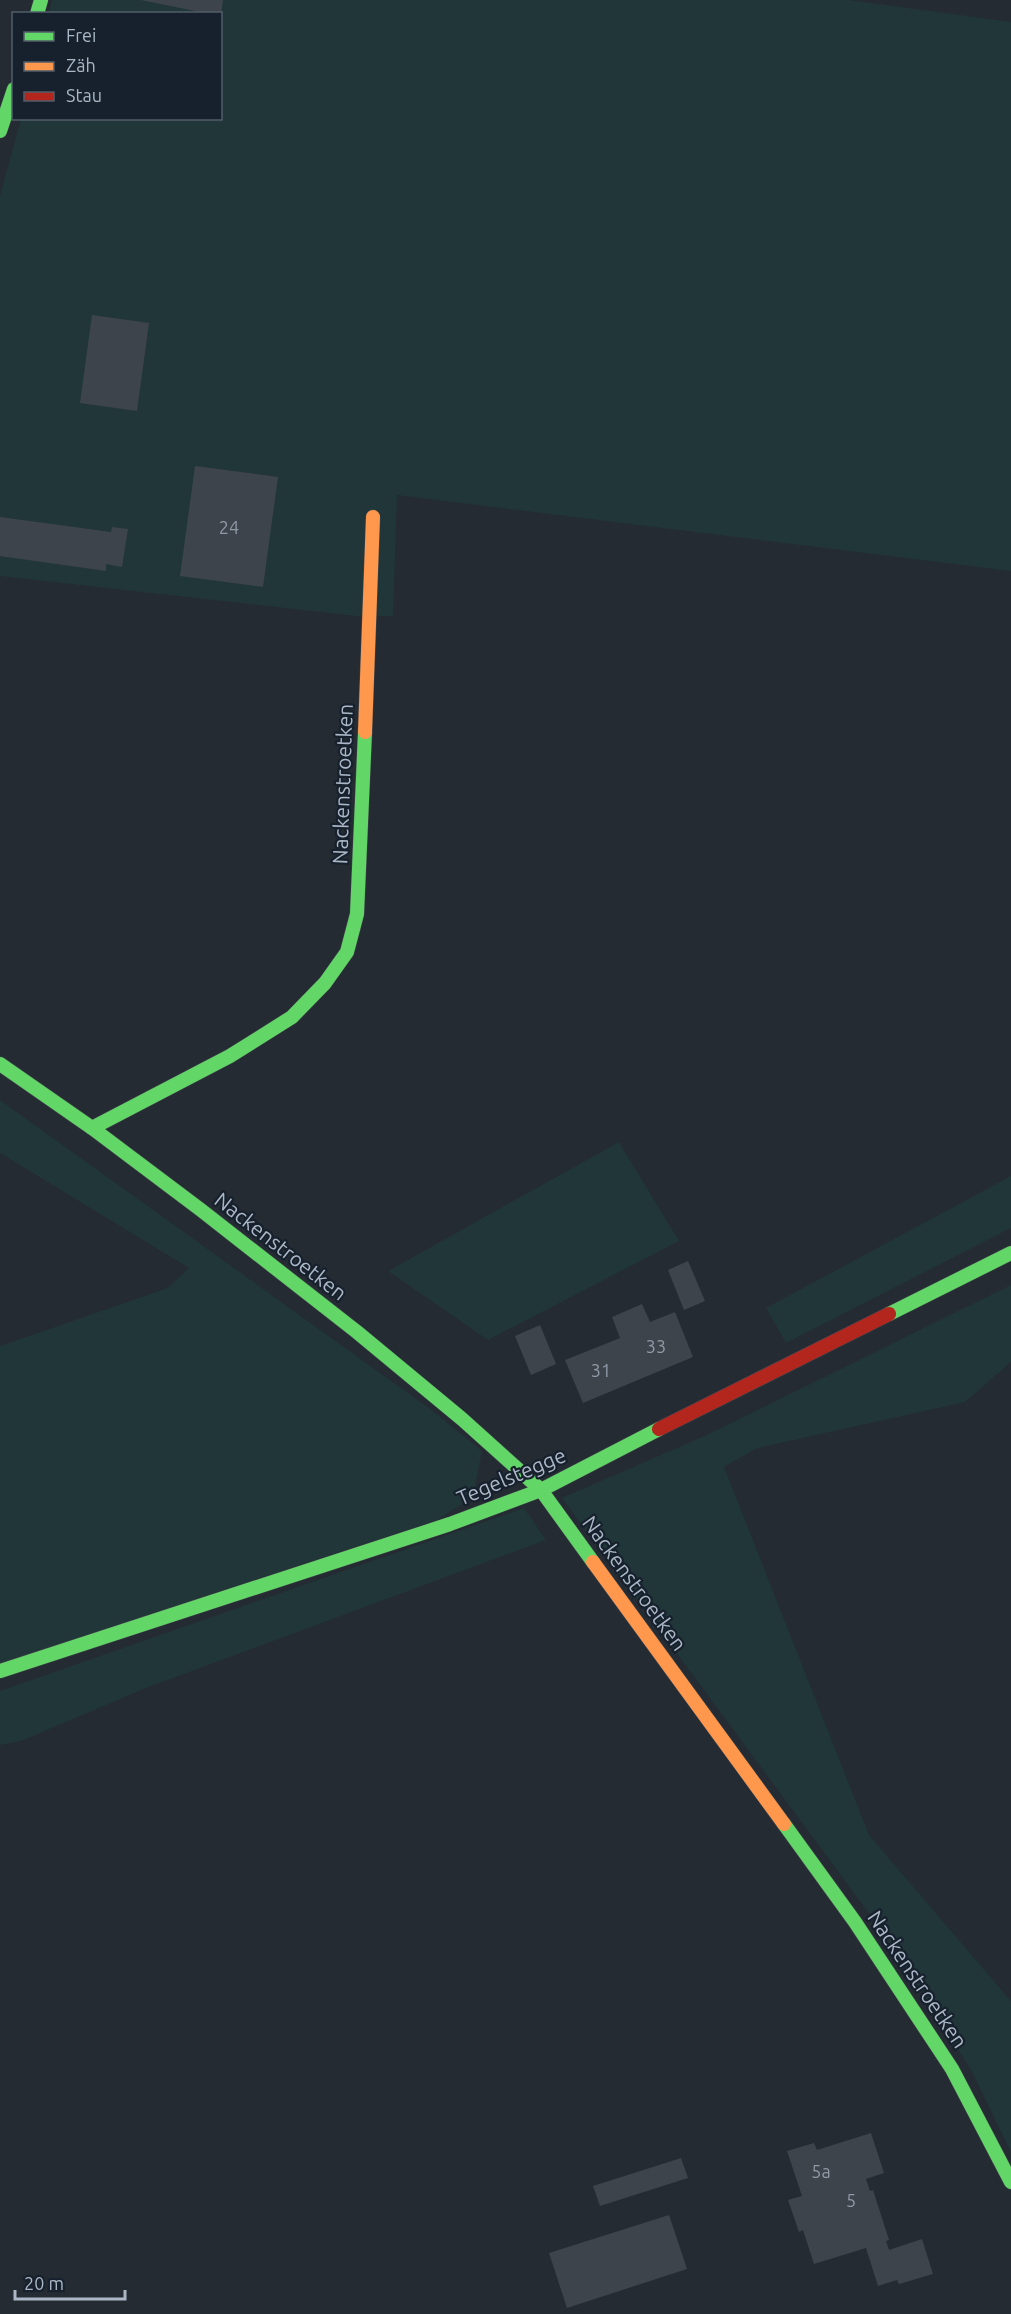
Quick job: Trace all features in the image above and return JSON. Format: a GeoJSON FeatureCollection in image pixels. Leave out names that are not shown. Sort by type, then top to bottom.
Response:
{"type":"FeatureCollection","features":[{"type":"Feature","properties":{"kind":"street"},"geometry":{"type":"LineString","coordinates":[[0,131],[12,95]]}},
{"type":"Feature","properties":{"kind":"street","name":"Nackenstroetken"},"geometry":{"type":"LineString","coordinates":[[92,1128],[230,1056],[292,1017],[325,983],[347,952],[357,914],[360,873],[373,517]]}},
{"type":"Feature","properties":{"kind":"street","name":"Nackenstroetken"},"geometry":{"type":"LineString","coordinates":[[0,1064],[92,1128],[357,1332],[462,1419],[541,1490],[855,1922],[952,2069],[1011,2182]]}},
{"type":"Feature","properties":{"kind":"street","name":"Tegelstegge"},"geometry":{"type":"LineString","coordinates":[[0,1671],[450,1524],[541,1490],[1011,1253]]}},
{"type":"Feature","properties":{"kind":"green space"},"geometry":{"type":"Polygon","coordinates":[[[52,0],[849,0],[1011,22],[1011,571],[397,495],[393,616],[356,616],[0,576],[0,196],[21,120],[222,120],[222,12],[49,12],[52,0]]]}},
{"type":"Feature","properties":{"kind":"green space"},"geometry":{"type":"Polygon","coordinates":[[[0,1100],[433,1411],[482,1451],[473,1497],[437,1520],[0,1663],[0,1346],[168,1288],[189,1268],[0,1153],[0,1100]]]}},
{"type":"Feature","properties":{"kind":"green space"},"geometry":{"type":"Polygon","coordinates":[[[619,1142],[679,1241],[488,1340],[388,1271],[619,1142]]]}},
{"type":"Feature","properties":{"kind":"green space"},"geometry":{"type":"Polygon","coordinates":[[[1011,1176],[1011,1228],[786,1343],[766,1308],[1011,1176]]]}},
{"type":"Feature","properties":{"kind":"green space"},"geometry":{"type":"Polygon","coordinates":[[[1011,1285],[1011,1362],[965,1402],[757,1448],[724,1467],[869,1835],[1011,2001],[1011,2152],[971,2070],[888,1939],[562,1498],[709,1434],[1011,1285]]]}},
{"type":"Feature","properties":{"kind":"green space"},"geometry":{"type":"Polygon","coordinates":[[[524,1508],[546,1540],[146,1688],[21,1741],[0,1745],[0,1691],[524,1508]]]}},
{"type":"Feature","properties":{"kind":"building"},"geometry":{"type":"Polygon","coordinates":[[[141,0],[223,0],[221,12],[200,12],[141,0]]]}},
{"type":"Feature","properties":{"kind":"building"},"geometry":{"type":"Polygon","coordinates":[[[92,315],[149,323],[137,411],[80,403],[92,315]]]}},
{"type":"Feature","properties":{"kind":"building"},"geometry":{"type":"Polygon","coordinates":[[[195,466],[278,477],[263,587],[180,576],[195,466]]]}},
{"type":"Feature","properties":{"kind":"building"},"geometry":{"type":"Polygon","coordinates":[[[0,517],[111,532],[112,527],[128,529],[122,567],[106,564],[106,571],[0,556],[0,517]]]}},
{"type":"Feature","properties":{"kind":"building"},"geometry":{"type":"Polygon","coordinates":[[[688,1261],[705,1301],[684,1310],[668,1270],[688,1261]]]}},
{"type":"Feature","properties":{"kind":"building"},"geometry":{"type":"Polygon","coordinates":[[[642,1304],[650,1322],[675,1312],[693,1357],[583,1403],[565,1360],[620,1338],[612,1317],[642,1304]]]}},
{"type":"Feature","properties":{"kind":"building"},"geometry":{"type":"Polygon","coordinates":[[[540,1325],[556,1364],[531,1375],[515,1336],[540,1325]]]}},
{"type":"Feature","properties":{"kind":"building"},"geometry":{"type":"Polygon","coordinates":[[[871,2133],[884,2173],[866,2179],[870,2191],[873,2190],[889,2240],[886,2241],[889,2250],[922,2239],[933,2274],[899,2284],[897,2280],[878,2286],[866,2248],[814,2264],[803,2230],[799,2232],[788,2200],[802,2196],[787,2151],[814,2143],[817,2150],[871,2133]]]}},
{"type":"Feature","properties":{"kind":"building"},"geometry":{"type":"Polygon","coordinates":[[[681,2158],[688,2178],[600,2206],[593,2186],[681,2158]]]}},
{"type":"Feature","properties":{"kind":"building"},"geometry":{"type":"Polygon","coordinates":[[[669,2215],[687,2269],[567,2308],[549,2253],[669,2215]]]}},
{"type":"Feature","properties":{"kind":"traffic: fast"},"geometry":{"type":"LineString","coordinates":[[38,12],[41,0]]}},
{"type":"Feature","properties":{"kind":"traffic: fast"},"geometry":{"type":"LineString","coordinates":[[0,131],[12,95]]}},
{"type":"Feature","properties":{"kind":"traffic: fast"},"geometry":{"type":"LineString","coordinates":[[92,1128],[230,1056],[292,1017],[325,983],[347,952],[357,914],[365,732]]}},
{"type":"Feature","properties":{"kind":"traffic: fast"},"geometry":{"type":"LineString","coordinates":[[0,1064],[92,1128],[201,1210],[357,1332],[462,1419],[541,1490],[593,1562]]}},
{"type":"Feature","properties":{"kind":"traffic: fast"},"geometry":{"type":"LineString","coordinates":[[889,1314],[1011,1253]]}},
{"type":"Feature","properties":{"kind":"traffic: fast"},"geometry":{"type":"LineString","coordinates":[[0,1671],[450,1524],[541,1490],[659,1429]]}},
{"type":"Feature","properties":{"kind":"traffic: fast"},"geometry":{"type":"LineString","coordinates":[[784,1824],[855,1922],[952,2069],[1011,2182]]}},
{"type":"Feature","properties":{"kind":"traffic: slow"},"geometry":{"type":"LineString","coordinates":[[365,732],[373,517]]}},
{"type":"Feature","properties":{"kind":"traffic: slow"},"geometry":{"type":"LineString","coordinates":[[593,1562],[784,1824]]}},
{"type":"Feature","properties":{"kind":"traffic: jam"},"geometry":{"type":"LineString","coordinates":[[659,1429],[889,1314]]}}]}
